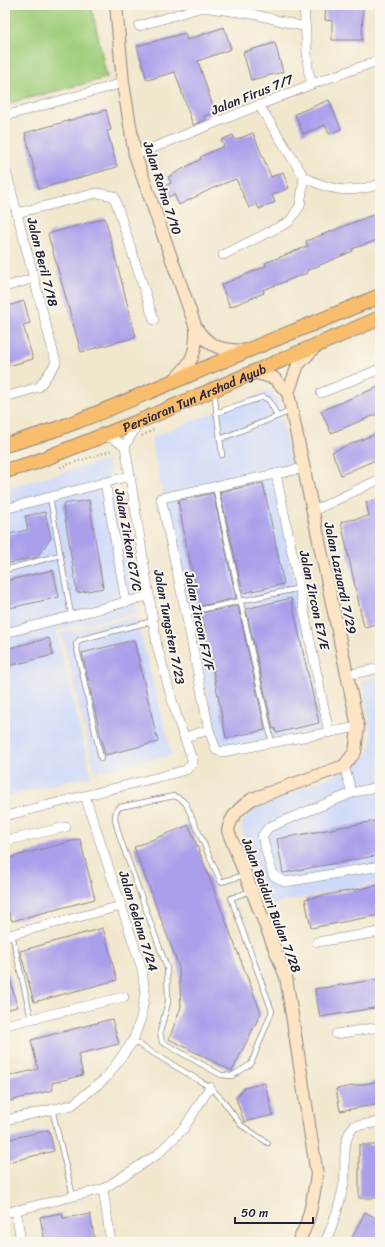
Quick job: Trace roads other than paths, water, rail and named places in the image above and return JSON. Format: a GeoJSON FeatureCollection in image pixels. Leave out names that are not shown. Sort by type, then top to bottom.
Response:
{"type":"FeatureCollection","features":[{"type":"Feature","properties":{"kind":"main road","name":"Persiaran Tun Arshad Ayub"},"geometry":{"type":"LineString","coordinates":[[5,445],[28,439],[113,408],[171,382],[380,296]]}},
{"type":"Feature","properties":{"kind":"main road","name":"Persiaran Tun Arshad Ayub"},"geometry":{"type":"LineString","coordinates":[[5,470],[33,463],[103,436],[380,318]]}},
{"type":"Feature","properties":{"kind":"street","name":"Jalan Ratna 7/10"},"geometry":{"type":"LineString","coordinates":[[116,5],[123,83],[135,155],[196,328],[202,336],[214,346],[227,350],[247,351]]}},
{"type":"Feature","properties":{"kind":"street"},"geometry":{"type":"LineString","coordinates":[[304,5],[308,69],[312,84]]}},
{"type":"Feature","properties":{"kind":"street"},"geometry":{"type":"LineString","coordinates":[[138,26],[202,7],[253,14],[305,27]]}},
{"type":"Feature","properties":{"kind":"street","name":"Jalan Firus 7/7"},"geometry":{"type":"LineString","coordinates":[[135,155],[312,84],[380,60]]}},
{"type":"Feature","properties":{"kind":"street"},"geometry":{"type":"LineString","coordinates":[[5,116],[123,83]]}},
{"type":"Feature","properties":{"kind":"street"},"geometry":{"type":"LineString","coordinates":[[259,105],[304,178],[322,187],[343,191],[380,184]]}},
{"type":"Feature","properties":{"kind":"street","name":"Jalan Beril 7/18"},"geometry":{"type":"LineString","coordinates":[[5,167],[56,363],[39,387],[5,397]]}},
{"type":"Feature","properties":{"kind":"street"},"geometry":{"type":"LineString","coordinates":[[223,255],[289,222],[300,206],[304,178]]}},
{"type":"Feature","properties":{"kind":"street"},"geometry":{"type":"LineString","coordinates":[[17,213],[97,193],[114,196],[154,320]]}},
{"type":"Feature","properties":{"kind":"street"},"geometry":{"type":"LineString","coordinates":[[5,287],[34,278]]}},
{"type":"Feature","properties":{"kind":"street","name":"Jalan Ratna 7/10"},"geometry":{"type":"LineString","coordinates":[[171,382],[189,364],[196,343],[196,328]]}},
{"type":"Feature","properties":{"kind":"street"},"geometry":{"type":"LineString","coordinates":[[288,393],[293,373],[298,365],[309,351],[319,344]]}},
{"type":"Feature","properties":{"kind":"street"},"geometry":{"type":"LineString","coordinates":[[322,393],[380,369]]}},
{"type":"Feature","properties":{"kind":"street"},"geometry":{"type":"LineString","coordinates":[[253,372],[274,378],[288,393]]}},
{"type":"Feature","properties":{"kind":"street","name":"Jalan Lazuardi 7/29"},"geometry":{"type":"LineString","coordinates":[[288,393],[358,727],[355,752],[344,766]]}},
{"type":"Feature","properties":{"kind":"street"},"geometry":{"type":"LineString","coordinates":[[103,436],[112,438],[125,446],[140,421]]}},
{"type":"Feature","properties":{"kind":"street","name":"Jalan Tungsten 7/23"},"geometry":{"type":"LineString","coordinates":[[5,816],[186,770],[193,762],[166,684],[153,621],[125,446]]}},
{"type":"Feature","properties":{"kind":"street","name":"Jalan Zircon F7/F"},"geometry":{"type":"LineString","coordinates":[[304,468],[161,498],[209,730],[216,750],[222,752],[358,727]]}},
{"type":"Feature","properties":{"kind":"street","name":"Jalan Zircon E7/E"},"geometry":{"type":"LineString","coordinates":[[276,474],[329,733]]}},
{"type":"Feature","properties":{"kind":"street"},"geometry":{"type":"LineString","coordinates":[[5,509],[130,476]]}},
{"type":"Feature","properties":{"kind":"street"},"geometry":{"type":"LineString","coordinates":[[313,511],[380,478]]}},
{"type":"Feature","properties":{"kind":"street","name":"Jalan Zirkon C7/C"},"geometry":{"type":"LineString","coordinates":[[105,482],[126,602]]}},
{"type":"Feature","properties":{"kind":"street"},"geometry":{"type":"LineString","coordinates":[[5,633],[149,596]]}},
{"type":"Feature","properties":{"kind":"street"},"geometry":{"type":"LineString","coordinates":[[347,675],[380,668]]}},
{"type":"Feature","properties":{"kind":"street"},"geometry":{"type":"LineString","coordinates":[[185,737],[209,730]]}},
{"type":"Feature","properties":{"kind":"street"},"geometry":{"type":"LineString","coordinates":[[344,766],[352,793]]}},
{"type":"Feature","properties":{"kind":"street","name":"Jalan Baiduri Bulan 7/28"},"geometry":{"type":"LineString","coordinates":[[298,1242],[303,1234],[312,1206],[317,1175],[286,977],[253,890],[228,831],[232,818],[242,806],[252,799],[344,766]]}},
{"type":"Feature","properties":{"kind":"street"},"geometry":{"type":"LineString","coordinates":[[380,786],[352,793],[269,827],[262,836],[273,875],[285,882],[380,866]]}},
{"type":"Feature","properties":{"kind":"street","name":"Jalan Gelana 7/24"},"geometry":{"type":"LineString","coordinates":[[5,1120],[72,1105],[106,1078],[133,1041],[141,1018],[145,993],[142,968],[85,796]]}},
{"type":"Feature","properties":{"kind":"street"},"geometry":{"type":"LineString","coordinates":[[5,841],[66,827]]}},
{"type":"Feature","properties":{"kind":"street"},"geometry":{"type":"LineString","coordinates":[[8,935],[121,906]]}},
{"type":"Feature","properties":{"kind":"street"},"geometry":{"type":"LineString","coordinates":[[318,942],[380,932]]}},
{"type":"Feature","properties":{"kind":"street"},"geometry":{"type":"LineString","coordinates":[[5,1025],[124,997]]}},
{"type":"Feature","properties":{"kind":"street"},"geometry":{"type":"LineString","coordinates":[[336,1034],[380,1027]]}},
{"type":"Feature","properties":{"kind":"street"},"geometry":{"type":"LineString","coordinates":[[5,1213],[103,1189],[158,1154],[184,1128],[210,1087]]}},
{"type":"Feature","properties":{"kind":"street"},"geometry":{"type":"LineString","coordinates":[[325,1242],[334,1223],[344,1182],[346,1138],[354,1126],[380,1122]]}},
{"type":"Feature","properties":{"kind":"street"},"geometry":{"type":"LineString","coordinates":[[103,1189],[112,1242]]}},
{"type":"Feature","properties":{"kind":"street"},"geometry":{"type":"LineString","coordinates":[[16,1210],[21,1242]]}},
{"type":"Feature","properties":{"kind":"lane"},"geometry":{"type":"LineString","coordinates":[[213,389],[222,455]]}},
{"type":"Feature","properties":{"kind":"lane"},"geometry":{"type":"LineString","coordinates":[[216,413],[263,397],[269,400],[277,416]]}},
{"type":"Feature","properties":{"kind":"lane"},"geometry":{"type":"LineString","coordinates":[[220,439],[292,411]]}},
{"type":"Feature","properties":{"kind":"lane"},"geometry":{"type":"LineString","coordinates":[[215,486],[272,743]]}},
{"type":"Feature","properties":{"kind":"lane"},"geometry":{"type":"LineString","coordinates":[[50,497],[71,615]]}},
{"type":"Feature","properties":{"kind":"lane"},"geometry":{"type":"LineString","coordinates":[[5,570],[60,555]]}},
{"type":"Feature","properties":{"kind":"lane"},"geometry":{"type":"LineString","coordinates":[[186,613],[300,588]]}},
{"type":"Feature","properties":{"kind":"lane"},"geometry":{"type":"LineString","coordinates":[[101,759],[76,644],[79,640],[153,621]]}},
{"type":"Feature","properties":{"kind":"lane"},"geometry":{"type":"LineString","coordinates":[[246,874],[221,882],[186,804],[181,799],[174,796],[120,807],[116,813],[115,817],[120,838],[167,968],[168,1002],[160,1032],[162,1042],[221,1075],[232,1076],[252,1064],[272,1011],[231,898],[253,890]]}},
{"type":"Feature","properties":{"kind":"lane"},"geometry":{"type":"LineString","coordinates":[[8,935],[31,1019]]}},
{"type":"Feature","properties":{"kind":"lane"},"geometry":{"type":"LineString","coordinates":[[133,1041],[210,1087],[221,1098],[241,1125],[268,1142]]}},
{"type":"Feature","properties":{"kind":"lane"},"geometry":{"type":"LineString","coordinates":[[52,1110],[73,1196]]}}]}
